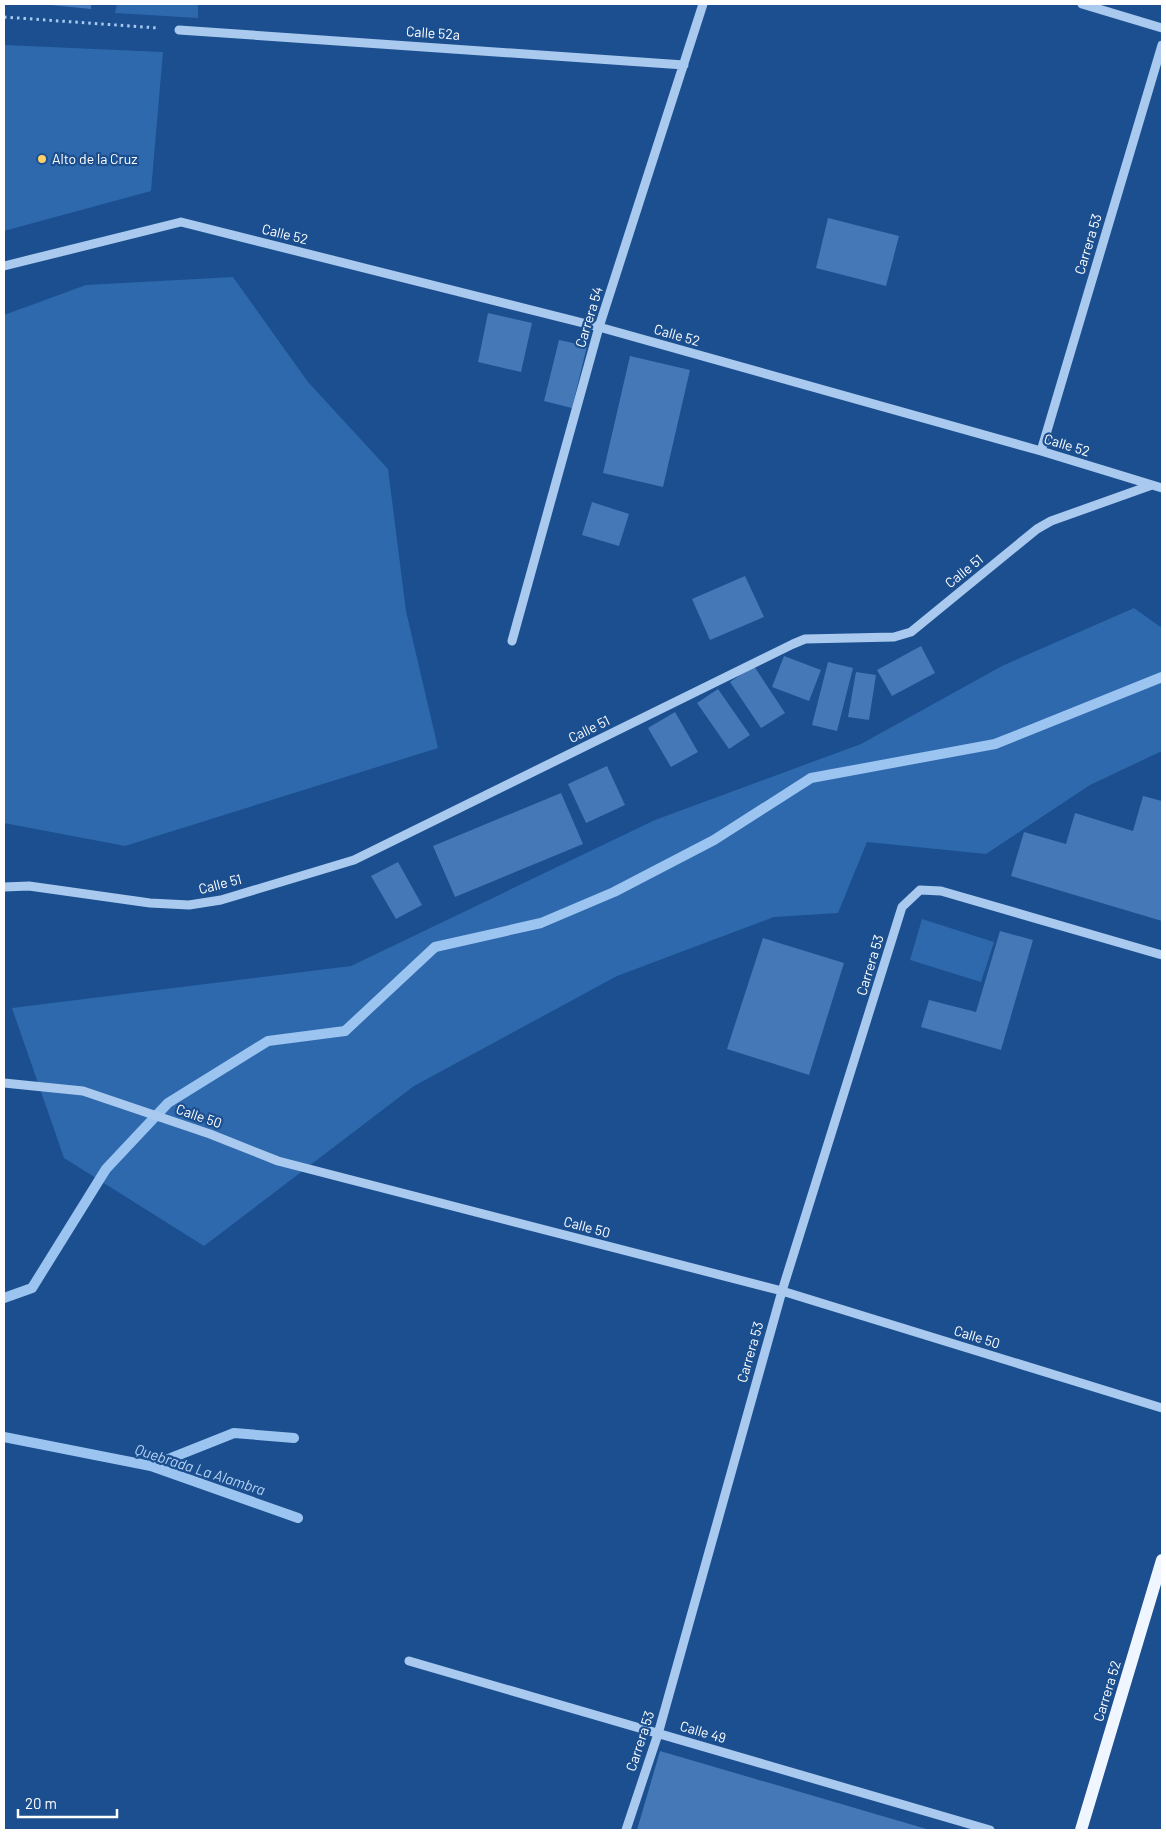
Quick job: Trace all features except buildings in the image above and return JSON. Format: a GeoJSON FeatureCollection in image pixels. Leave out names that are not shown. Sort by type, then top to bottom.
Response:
{"type":"FeatureCollection","features":[{"type":"Feature","properties":{"kind":"main road","name":"Carrera 52"},"geometry":{"type":"LineString","coordinates":[[1081,1830],[1162,1560]]}},
{"type":"Feature","properties":{"kind":"street","name":"Carrera 54"},"geometry":{"type":"LineString","coordinates":[[512,641],[599,327],[703,4]]}},
{"type":"Feature","properties":{"kind":"street"},"geometry":{"type":"LineString","coordinates":[[1082,4],[1162,28]]}},
{"type":"Feature","properties":{"kind":"street","name":"Calle 52a"},"geometry":{"type":"LineString","coordinates":[[179,30],[684,64]]}},
{"type":"Feature","properties":{"kind":"street","name":"Carrera 53"},"geometry":{"type":"LineString","coordinates":[[1040,451],[1162,46]]}},
{"type":"Feature","properties":{"kind":"street","name":"Calle 52"},"geometry":{"type":"LineString","coordinates":[[4,266],[181,222],[599,327],[1040,451],[1162,488]]}},
{"type":"Feature","properties":{"kind":"street","name":"Calle 51"},"geometry":{"type":"LineString","coordinates":[[4,887],[29,886],[150,903],[189,906],[220,900],[354,860],[805,639],[894,637],[911,632],[1037,529],[1051,521],[1152,485]]}},
{"type":"Feature","properties":{"kind":"street","name":"Carrera 53"},"geometry":{"type":"LineString","coordinates":[[626,1830],[658,1734],[782,1291],[902,907],[920,890],[941,890],[1162,954]]}},
{"type":"Feature","properties":{"kind":"street","name":"Calle 50"},"geometry":{"type":"LineString","coordinates":[[4,1083],[83,1091],[210,1134],[278,1161],[782,1291],[1162,1408]]}},
{"type":"Feature","properties":{"kind":"street","name":"Calle 49"},"geometry":{"type":"LineString","coordinates":[[409,1661],[990,1830]]}},
{"type":"Feature","properties":{"kind":"path"},"geometry":{"type":"LineString","coordinates":[[4,17],[179,30]]}},
{"type":"Feature","properties":{"kind":"shaded area"},"geometry":{"type":"Polygon","coordinates":[[[117,4],[198,4],[198,18],[115,13],[117,4]]]}},
{"type":"Feature","properties":{"kind":"shaded area"},"geometry":{"type":"Polygon","coordinates":[[[4,45],[163,52],[151,191],[4,231],[4,45]]]}},
{"type":"Feature","properties":{"kind":"shaded area"},"geometry":{"type":"Polygon","coordinates":[[[233,277],[308,382],[388,469],[406,611],[438,748],[125,846],[4,823],[4,315],[86,285],[233,277]]]}},
{"type":"Feature","properties":{"kind":"shaded area"},"geometry":{"type":"Polygon","coordinates":[[[1134,608],[1162,628],[1162,751],[1090,785],[986,854],[867,842],[838,913],[774,917],[617,976],[414,1086],[204,1246],[64,1158],[12,1008],[351,966],[655,820],[861,744],[1002,666],[1134,608]]]}},
{"type":"Feature","properties":{"kind":"shaded area"},"geometry":{"type":"Polygon","coordinates":[[[922,919],[994,942],[981,982],[910,960],[922,919]]]}},
{"type":"Feature","properties":{"kind":"waterway"},"geometry":{"type":"LineString","coordinates":[[4,1298],[32,1288],[106,1169],[168,1103],[268,1041],[345,1031],[435,947],[541,923],[614,892],[714,840],[811,778],[995,744],[1162,677]]}},
{"type":"Feature","properties":{"kind":"waterway"},"geometry":{"type":"LineString","coordinates":[[151,1466],[234,1433],[294,1438]]}},
{"type":"Feature","properties":{"kind":"waterway","name":"Quebrada La Alambra"},"geometry":{"type":"LineString","coordinates":[[4,1437],[151,1466],[298,1518]]}},
{"type":"Feature","properties":{"kind":"place","name":"Alto de la Cruz"},"geometry":{"type":"Point","coordinates":[42,159]}}]}
